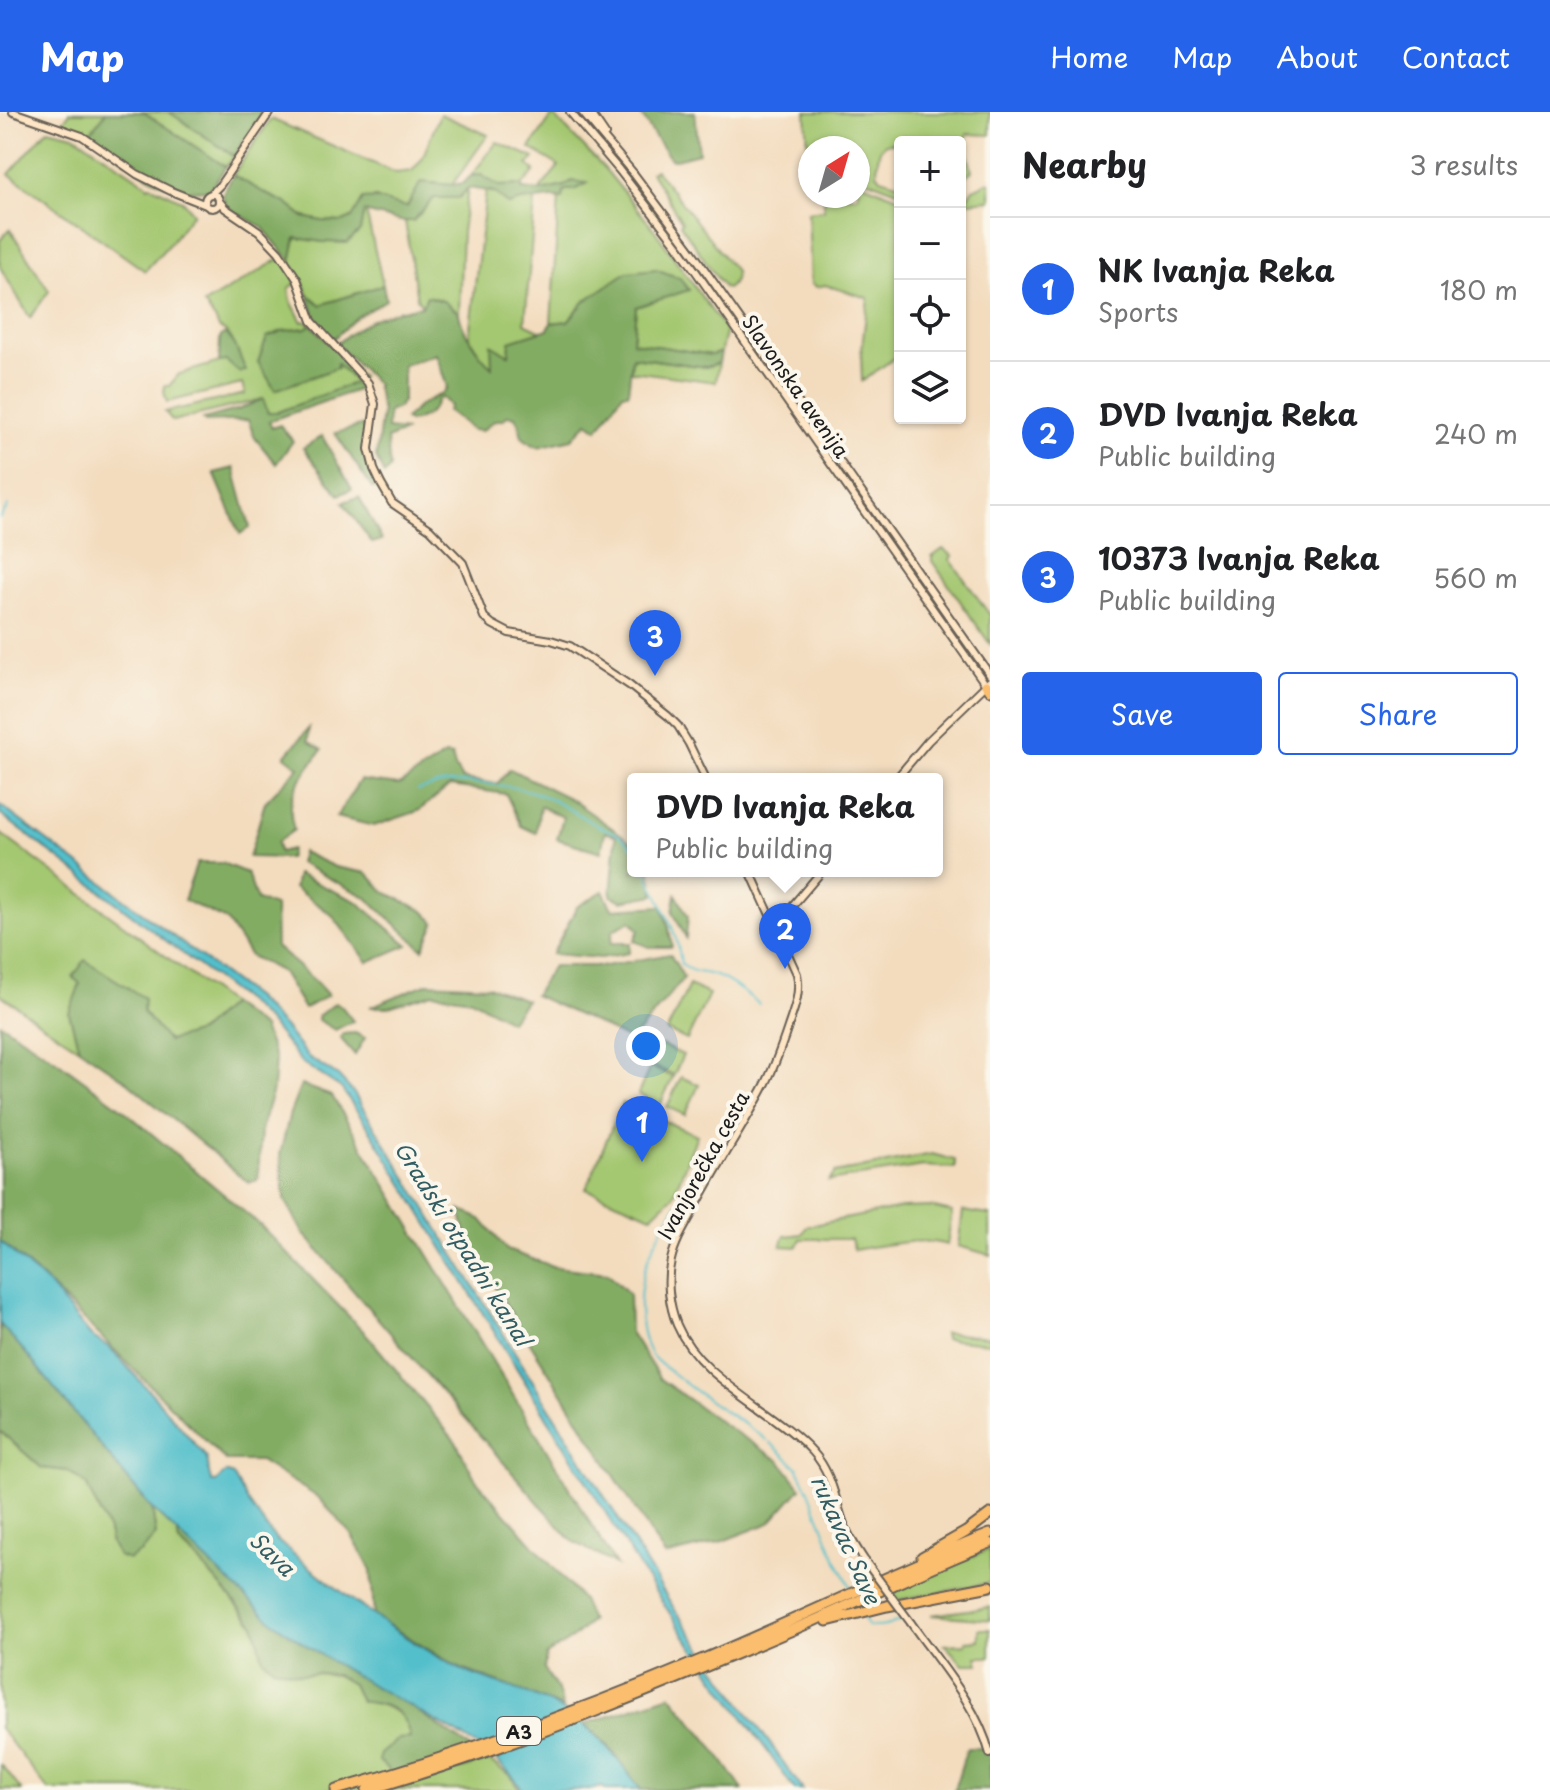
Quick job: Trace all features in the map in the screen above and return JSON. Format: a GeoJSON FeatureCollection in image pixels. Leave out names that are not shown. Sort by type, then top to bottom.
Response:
{"type":"FeatureCollection","features":[{"type":"Feature","properties":{"kind":"highway"},"geometry":{"type":"LineString","coordinates":[[865,1589],[942,1547],[990,1514]]}},
{"type":"Feature","properties":{"kind":"highway","name":"A3"},"geometry":{"type":"LineString","coordinates":[[367,1790],[541,1732],[746,1645],[780,1639],[843,1607],[865,1589],[990,1534]]}},
{"type":"Feature","properties":{"kind":"highway","name":"A3"},"geometry":{"type":"LineString","coordinates":[[865,1589],[990,1543]]}},
{"type":"Feature","properties":{"kind":"highway"},"geometry":{"type":"LineString","coordinates":[[843,1607],[876,1608],[990,1586]]}},
{"type":"Feature","properties":{"kind":"highway","name":"A3"},"geometry":{"type":"LineString","coordinates":[[336,1790],[534,1726],[843,1607]]}},
{"type":"Feature","properties":{"kind":"main road"},"geometry":{"type":"LineString","coordinates":[[13,112],[82,136],[137,174],[182,196],[209,201],[240,218]]}},
{"type":"Feature","properties":{"kind":"main road"},"geometry":{"type":"LineString","coordinates":[[209,201],[270,112]]}},
{"type":"Feature","properties":{"kind":"main road","name":"Slavonska avenija"},"geometry":{"type":"LineString","coordinates":[[568,112],[636,191],[694,268],[989,683]]}},
{"type":"Feature","properties":{"kind":"main road","name":"Slavonska avenija"},"geometry":{"type":"LineString","coordinates":[[582,112],[698,258],[981,662],[989,683]]}},
{"type":"Feature","properties":{"kind":"main road"},"geometry":{"type":"LineString","coordinates":[[590,112],[612,147]]}},
{"type":"Feature","properties":{"kind":"main road"},"geometry":{"type":"LineString","coordinates":[[209,201],[216,207],[220,185]]}},
{"type":"Feature","properties":{"kind":"main road"},"geometry":{"type":"LineString","coordinates":[[209,201],[216,195],[225,208],[259,231],[279,252],[297,279],[312,321],[368,383],[375,404],[369,443],[376,474],[392,503],[427,526],[463,563],[484,617],[509,633],[570,646],[629,685],[678,726],[703,773]]}},
{"type":"Feature","properties":{"kind":"main road"},"geometry":{"type":"LineString","coordinates":[[981,662],[990,665]]}},
{"type":"Feature","properties":{"kind":"main road"},"geometry":{"type":"LineString","coordinates":[[901,773],[922,748],[989,683]]}},
{"type":"Feature","properties":{"kind":"main road","name":"Ivanjorečka cesta"},"geometry":{"type":"LineString","coordinates":[[753,877],[797,974],[798,998],[771,1074],[680,1236],[669,1272],[671,1308],[690,1350],[818,1457],[830,1478],[847,1532],[971,1710],[981,1727],[990,1754]]}},
{"type":"Feature","properties":{"kind":"main road"},"geometry":{"type":"LineString","coordinates":[[779,932],[793,905],[817,877]]}},
{"type":"Feature","properties":{"kind":"green space"},"geometry":{"type":"Polygon","coordinates":[[[70,112],[106,112],[89,134],[62,123],[70,112]]]}},
{"type":"Feature","properties":{"kind":"green space"},"geometry":{"type":"Polygon","coordinates":[[[106,112],[143,112],[226,167],[209,190],[186,191],[157,181],[89,134],[106,112]]]}},
{"type":"Feature","properties":{"kind":"green space"},"geometry":{"type":"Polygon","coordinates":[[[143,112],[169,112],[234,156],[226,167],[143,112]]]}},
{"type":"Feature","properties":{"kind":"green space"},"geometry":{"type":"Polygon","coordinates":[[[169,112],[263,112],[234,156],[169,112]]]}},
{"type":"Feature","properties":{"kind":"green space"},"geometry":{"type":"Polygon","coordinates":[[[639,112],[695,112],[699,153],[672,160],[639,112]]]}},
{"type":"Feature","properties":{"kind":"green space"},"geometry":{"type":"Polygon","coordinates":[[[806,112],[990,112],[990,135],[967,134],[966,139],[966,136],[894,136],[894,143],[880,150],[877,173],[881,178],[894,182],[894,190],[870,181],[870,136],[807,136],[806,112]]]}},
{"type":"Feature","properties":{"kind":"green space"},"geometry":{"type":"Polygon","coordinates":[[[440,114],[488,135],[452,185],[421,182],[407,207],[391,205],[374,197],[352,218],[343,222],[322,221],[304,217],[286,203],[233,175],[271,119],[396,173],[412,171],[422,159],[440,114]]]}},
{"type":"Feature","properties":{"kind":"green space"},"geometry":{"type":"Polygon","coordinates":[[[553,115],[605,169],[653,228],[726,331],[721,352],[712,355],[633,342],[636,307],[688,290],[627,273],[585,301],[568,321],[551,323],[559,198],[562,199],[572,181],[541,191],[559,166],[530,148],[553,115]]]}},
{"type":"Feature","properties":{"kind":"green space"},"geometry":{"type":"Polygon","coordinates":[[[48,129],[74,135],[148,187],[150,185],[182,200],[193,213],[145,271],[9,174],[48,129]]]}},
{"type":"Feature","properties":{"kind":"green space"},"geometry":{"type":"Polygon","coordinates":[[[497,142],[534,158],[528,165],[535,171],[523,185],[499,186],[481,175],[471,176],[497,142]]]}},
{"type":"Feature","properties":{"kind":"green space"},"geometry":{"type":"Polygon","coordinates":[[[966,148],[972,171],[966,176],[966,148]]]}},
{"type":"Feature","properties":{"kind":"green space"},"geometry":{"type":"Polygon","coordinates":[[[656,170],[735,271],[734,281],[727,289],[680,224],[682,222],[651,172],[656,170]]]}},
{"type":"Feature","properties":{"kind":"green space"},"geometry":{"type":"Polygon","coordinates":[[[233,175],[286,203],[304,217],[343,222],[352,218],[363,199],[407,207],[421,182],[452,185],[481,175],[499,186],[523,185],[522,189],[541,191],[572,181],[588,183],[575,190],[565,190],[562,199],[509,205],[494,192],[468,188],[459,198],[434,198],[413,221],[364,212],[360,231],[347,243],[296,238],[291,262],[263,228],[227,207],[222,195],[233,175]]]}},
{"type":"Feature","properties":{"kind":"green space"},"geometry":{"type":"Polygon","coordinates":[[[988,182],[990,200],[968,202],[973,189],[988,182]]]}},
{"type":"Feature","properties":{"kind":"green space"},"geometry":{"type":"Polygon","coordinates":[[[870,186],[894,196],[894,358],[862,381],[861,355],[868,298],[811,284],[808,212],[870,208],[870,186]]]}},
{"type":"Feature","properties":{"kind":"green space"},"geometry":{"type":"Polygon","coordinates":[[[468,188],[462,232],[459,313],[443,301],[428,296],[423,306],[417,299],[405,221],[413,221],[434,198],[459,198],[468,188]]]}},
{"type":"Feature","properties":{"kind":"green space"},"geometry":{"type":"Polygon","coordinates":[[[486,191],[535,200],[525,323],[541,331],[511,341],[510,356],[492,368],[469,337],[486,191]]]}},
{"type":"Feature","properties":{"kind":"green space"},"geometry":{"type":"Polygon","coordinates":[[[364,212],[383,285],[320,305],[308,294],[291,262],[296,237],[322,242],[364,212]]]}},
{"type":"Feature","properties":{"kind":"green space"},"geometry":{"type":"Polygon","coordinates":[[[10,229],[49,291],[30,318],[0,267],[0,240],[10,229]]]}},
{"type":"Feature","properties":{"kind":"green space"},"geometry":{"type":"Polygon","coordinates":[[[281,258],[296,284],[289,288],[291,301],[302,322],[311,324],[306,328],[282,331],[258,362],[275,389],[337,368],[337,363],[357,382],[276,413],[268,413],[263,399],[173,421],[165,412],[245,394],[242,384],[167,402],[164,392],[165,386],[169,386],[179,374],[226,360],[239,372],[233,341],[219,328],[204,304],[281,258]]]}},
{"type":"Feature","properties":{"kind":"green space"},"geometry":{"type":"Polygon","coordinates":[[[656,269],[680,278],[689,290],[636,307],[633,342],[712,355],[721,352],[719,363],[706,367],[632,357],[628,393],[623,393],[598,429],[588,422],[572,439],[538,447],[522,437],[515,417],[509,415],[495,420],[482,431],[473,430],[448,411],[450,406],[443,398],[438,399],[427,415],[408,422],[405,419],[420,405],[444,392],[447,387],[436,354],[403,365],[403,400],[399,407],[388,412],[387,429],[406,431],[387,439],[390,468],[384,475],[376,457],[382,413],[376,383],[336,344],[347,335],[376,318],[422,306],[427,296],[443,301],[459,313],[471,342],[492,367],[491,344],[509,355],[510,341],[548,329],[551,323],[568,321],[585,301],[627,272],[656,269]]]}},
{"type":"Feature","properties":{"kind":"green space"},"geometry":{"type":"Polygon","coordinates":[[[383,285],[386,300],[357,317],[333,339],[317,318],[308,294],[321,305],[383,285]]]}},
{"type":"Feature","properties":{"kind":"green space"},"geometry":{"type":"Polygon","coordinates":[[[311,324],[361,377],[358,381],[360,389],[269,421],[272,428],[280,425],[293,441],[276,464],[255,438],[248,420],[205,422],[203,419],[263,399],[268,413],[276,413],[356,382],[337,364],[337,368],[275,390],[258,362],[267,337],[282,331],[306,328],[311,324]]]}},
{"type":"Feature","properties":{"kind":"green space"},"geometry":{"type":"Polygon","coordinates":[[[226,333],[246,371],[239,372],[226,361],[219,362],[220,337],[226,333]]]}},
{"type":"Feature","properties":{"kind":"green space"},"geometry":{"type":"Polygon","coordinates":[[[632,357],[706,367],[719,363],[716,382],[631,371],[632,357]]]}},
{"type":"Feature","properties":{"kind":"green space"},"geometry":{"type":"Polygon","coordinates":[[[368,424],[363,451],[377,488],[372,488],[335,433],[368,424]]]}},
{"type":"Feature","properties":{"kind":"green space"},"geometry":{"type":"Polygon","coordinates":[[[322,436],[352,489],[339,495],[303,448],[322,436]]]}},
{"type":"Feature","properties":{"kind":"green space"},"geometry":{"type":"Polygon","coordinates":[[[234,468],[250,527],[240,534],[214,473],[234,468]]]}},
{"type":"Feature","properties":{"kind":"green space"},"geometry":{"type":"Polygon","coordinates":[[[359,497],[382,540],[372,543],[343,502],[359,497]]]}},
{"type":"Feature","properties":{"kind":"green space"},"geometry":{"type":"Polygon","coordinates":[[[943,549],[953,556],[950,559],[990,615],[990,644],[932,561],[932,557],[943,549]]]}},
{"type":"Feature","properties":{"kind":"green space"},"geometry":{"type":"Polygon","coordinates":[[[309,728],[308,741],[322,750],[296,787],[291,807],[294,830],[277,842],[279,852],[291,849],[289,858],[249,857],[265,802],[299,767],[285,756],[309,728]]]}},
{"type":"Feature","properties":{"kind":"green space"},"geometry":{"type":"Polygon","coordinates":[[[445,755],[452,756],[462,779],[497,784],[510,769],[571,799],[627,839],[627,877],[651,877],[655,895],[622,901],[611,896],[616,836],[605,832],[601,852],[557,839],[563,817],[540,806],[536,833],[521,826],[506,794],[450,786],[418,811],[374,826],[336,817],[360,780],[399,785],[445,755]]]}},
{"type":"Feature","properties":{"kind":"green space"},"geometry":{"type":"Polygon","coordinates":[[[0,833],[230,1004],[199,1032],[168,1042],[142,1012],[80,984],[69,1013],[79,1048],[0,994],[0,833]]]}},
{"type":"Feature","properties":{"kind":"green space"},"geometry":{"type":"Polygon","coordinates":[[[302,852],[335,867],[367,873],[385,892],[424,911],[435,923],[423,949],[366,897],[299,863],[302,852]]]}},
{"type":"Feature","properties":{"kind":"green space"},"geometry":{"type":"Polygon","coordinates":[[[197,863],[222,863],[247,873],[257,900],[275,906],[276,947],[328,995],[304,1009],[282,972],[250,956],[226,920],[184,900],[197,863]]]}},
{"type":"Feature","properties":{"kind":"green space"},"geometry":{"type":"Polygon","coordinates":[[[297,874],[358,902],[408,945],[368,962],[331,914],[294,888],[297,874]]]}},
{"type":"Feature","properties":{"kind":"green space"},"geometry":{"type":"Polygon","coordinates":[[[603,891],[612,909],[662,906],[672,947],[649,947],[634,941],[639,930],[631,921],[613,930],[611,943],[630,943],[629,953],[601,958],[552,954],[577,907],[603,891]]]}},
{"type":"Feature","properties":{"kind":"green space"},"geometry":{"type":"Polygon","coordinates":[[[676,894],[688,916],[686,938],[673,912],[676,894]]]}},
{"type":"Feature","properties":{"kind":"green space"},"geometry":{"type":"Polygon","coordinates":[[[670,954],[684,978],[631,1041],[534,995],[553,966],[605,966],[670,954]]]}},
{"type":"Feature","properties":{"kind":"green space"},"geometry":{"type":"Polygon","coordinates":[[[85,960],[144,998],[143,1012],[168,1041],[199,1032],[230,1004],[263,1028],[275,1059],[273,1089],[261,1129],[258,1179],[249,1183],[125,1080],[79,1048],[69,1013],[80,984],[73,977],[85,960]]]}},
{"type":"Feature","properties":{"kind":"green space"},"geometry":{"type":"Polygon","coordinates":[[[428,983],[488,986],[526,1000],[510,1021],[471,999],[433,993],[389,1007],[370,1007],[428,983]]]}},
{"type":"Feature","properties":{"kind":"green space"},"geometry":{"type":"Polygon","coordinates":[[[689,985],[709,994],[687,1040],[667,1031],[689,985]]]}},
{"type":"Feature","properties":{"kind":"green space"},"geometry":{"type":"Polygon","coordinates":[[[335,1003],[353,1021],[335,1030],[318,1020],[318,1016],[335,1003]]]}},
{"type":"Feature","properties":{"kind":"green space"},"geometry":{"type":"Polygon","coordinates":[[[0,1023],[120,1107],[260,1225],[367,1335],[456,1442],[476,1480],[582,1600],[591,1621],[573,1638],[546,1655],[544,1669],[558,1690],[563,1708],[457,1667],[374,1616],[371,1570],[351,1534],[319,1498],[260,1461],[226,1461],[38,1274],[0,1241],[0,1023]]]}},
{"type":"Feature","properties":{"kind":"green space"},"geometry":{"type":"Polygon","coordinates":[[[355,1033],[365,1038],[355,1055],[341,1039],[342,1034],[355,1033]]]}},
{"type":"Feature","properties":{"kind":"green space"},"geometry":{"type":"Polygon","coordinates":[[[661,1045],[683,1055],[674,1075],[651,1065],[661,1045]]]}},
{"type":"Feature","properties":{"kind":"green space"},"geometry":{"type":"Polygon","coordinates":[[[650,1067],[673,1077],[660,1105],[638,1094],[650,1067]]]}},
{"type":"Feature","properties":{"kind":"green space"},"geometry":{"type":"Polygon","coordinates":[[[681,1077],[699,1085],[685,1115],[667,1107],[681,1077]]]}},
{"type":"Feature","properties":{"kind":"green space"},"geometry":{"type":"Polygon","coordinates":[[[301,1085],[332,1096],[616,1565],[571,1540],[303,1233],[285,1200],[280,1154],[301,1085]]]}},
{"type":"Feature","properties":{"kind":"green space"},"geometry":{"type":"Polygon","coordinates":[[[622,1103],[697,1135],[673,1196],[652,1216],[586,1189],[622,1103]]]}},
{"type":"Feature","properties":{"kind":"green space"},"geometry":{"type":"Polygon","coordinates":[[[932,1154],[955,1160],[955,1168],[924,1166],[829,1181],[835,1173],[932,1154]]]}},
{"type":"Feature","properties":{"kind":"green space"},"geometry":{"type":"Polygon","coordinates":[[[930,1207],[952,1212],[947,1245],[913,1242],[854,1250],[851,1239],[801,1239],[797,1247],[781,1246],[785,1236],[802,1234],[807,1226],[902,1208],[930,1207]]]}},
{"type":"Feature","properties":{"kind":"green space"},"geometry":{"type":"Polygon","coordinates":[[[460,1210],[481,1219],[507,1250],[555,1267],[608,1273],[629,1294],[630,1332],[660,1379],[780,1461],[801,1488],[770,1523],[720,1542],[665,1556],[469,1246],[460,1210]]]}},
{"type":"Feature","properties":{"kind":"green space"},"geometry":{"type":"Polygon","coordinates":[[[963,1211],[990,1215],[990,1255],[958,1246],[963,1211]]]}},
{"type":"Feature","properties":{"kind":"green space"},"geometry":{"type":"Polygon","coordinates":[[[0,1324],[152,1509],[156,1535],[141,1552],[128,1560],[118,1556],[111,1544],[107,1528],[86,1484],[68,1471],[42,1468],[0,1431],[0,1324]]]}},
{"type":"Feature","properties":{"kind":"green space"},"geometry":{"type":"Polygon","coordinates":[[[944,1333],[990,1337],[990,1343],[945,1339],[944,1333]]]}},
{"type":"Feature","properties":{"kind":"green space"},"geometry":{"type":"Polygon","coordinates":[[[0,1431],[42,1468],[68,1471],[86,1484],[107,1528],[111,1544],[156,1535],[152,1509],[177,1531],[179,1543],[254,1624],[263,1659],[301,1674],[336,1675],[352,1684],[360,1701],[380,1705],[403,1718],[410,1739],[406,1786],[488,1760],[510,1775],[520,1790],[48,1790],[0,1728],[0,1431]]]}},
{"type":"Feature","properties":{"kind":"green space"},"geometry":{"type":"Polygon","coordinates":[[[177,1531],[282,1628],[413,1708],[488,1760],[406,1786],[378,1760],[380,1754],[398,1739],[410,1738],[399,1714],[379,1704],[360,1701],[352,1684],[336,1675],[301,1674],[273,1667],[263,1659],[254,1624],[179,1542],[177,1531]]]}},
{"type":"Feature","properties":{"kind":"green space"},"geometry":{"type":"Polygon","coordinates":[[[990,1549],[990,1583],[898,1600],[892,1591],[950,1567],[990,1549]]]}},
{"type":"Feature","properties":{"kind":"green space"},"geometry":{"type":"Polygon","coordinates":[[[990,1607],[990,1620],[931,1615],[990,1607]]]}},
{"type":"Feature","properties":{"kind":"green space"},"geometry":{"type":"Polygon","coordinates":[[[979,1629],[990,1629],[990,1657],[977,1657],[979,1664],[963,1664],[945,1645],[979,1640],[979,1629]]]}},
{"type":"Feature","properties":{"kind":"green space"},"geometry":{"type":"Polygon","coordinates":[[[671,1695],[743,1790],[641,1790],[610,1748],[585,1724],[671,1695]]]}},
{"type":"Feature","properties":{"kind":"green space"},"geometry":{"type":"Polygon","coordinates":[[[967,1748],[987,1748],[990,1790],[954,1790],[967,1748]]]}},
{"type":"Feature","properties":{"kind":"green space"},"geometry":{"type":"Polygon","coordinates":[[[1,1764],[21,1790],[0,1790],[1,1764]]]}},
{"type":"Feature","properties":{"kind":"water"},"geometry":{"type":"Polygon","coordinates":[[[0,805],[255,998],[307,1056],[338,1076],[353,1092],[677,1613],[803,1790],[795,1790],[641,1570],[341,1088],[301,1062],[273,1027],[250,1005],[0,814],[0,805]]]}},
{"type":"Feature","properties":{"kind":"water","name":"Sava"},"geometry":{"type":"Polygon","coordinates":[[[0,1241],[49,1285],[90,1335],[110,1348],[155,1397],[206,1457],[212,1482],[226,1472],[233,1475],[246,1499],[279,1542],[365,1610],[434,1655],[466,1672],[547,1702],[579,1721],[604,1744],[641,1790],[608,1790],[602,1787],[589,1790],[523,1790],[501,1765],[474,1744],[338,1666],[265,1615],[152,1509],[0,1324],[0,1241]]]}},
{"type":"Feature","properties":{"kind":"waterway"},"geometry":{"type":"LineString","coordinates":[[0,518],[8,506]]}},
{"type":"Feature","properties":{"kind":"waterway","name":"rukavac Save"},"geometry":{"type":"LineString","coordinates":[[418,790],[458,783],[521,789],[554,801],[627,841]]}},
{"type":"Feature","properties":{"kind":"waterway","name":"rukavac Save"},"geometry":{"type":"LineString","coordinates":[[649,877],[672,928],[681,964],[725,980],[759,1004]]}},
{"type":"Feature","properties":{"kind":"waterway","name":"rukavac Save"},"geometry":{"type":"LineString","coordinates":[[679,1201],[653,1246],[643,1276],[640,1310],[647,1346],[652,1356],[664,1367],[767,1440]]}},
{"type":"Feature","properties":{"kind":"waterway","name":"rukavac Save"},"geometry":{"type":"LineString","coordinates":[[771,1443],[797,1467],[852,1590]]}},
{"type":"Feature","properties":{"kind":"waterway","name":"rukavac Save"},"geometry":{"type":"LineString","coordinates":[[862,1615],[868,1626],[872,1627],[901,1620]]}},
{"type":"Feature","properties":{"kind":"place","name":"10373 Ivanja Reka"},"geometry":{"type":"Point","coordinates":[655,676]}},
{"type":"Feature","properties":{"kind":"place","name":"DVD Ivanja Reka"},"geometry":{"type":"Point","coordinates":[785,969]}},
{"type":"Feature","properties":{"kind":"place","name":"NK Ivanja Reka"},"geometry":{"type":"Point","coordinates":[642,1162]}},
{"type":"Feature","properties":{"kind":"water label","name":"Gradski otpadni kanal"},"geometry":{"type":"Point","coordinates":[464,1243]}}]}
